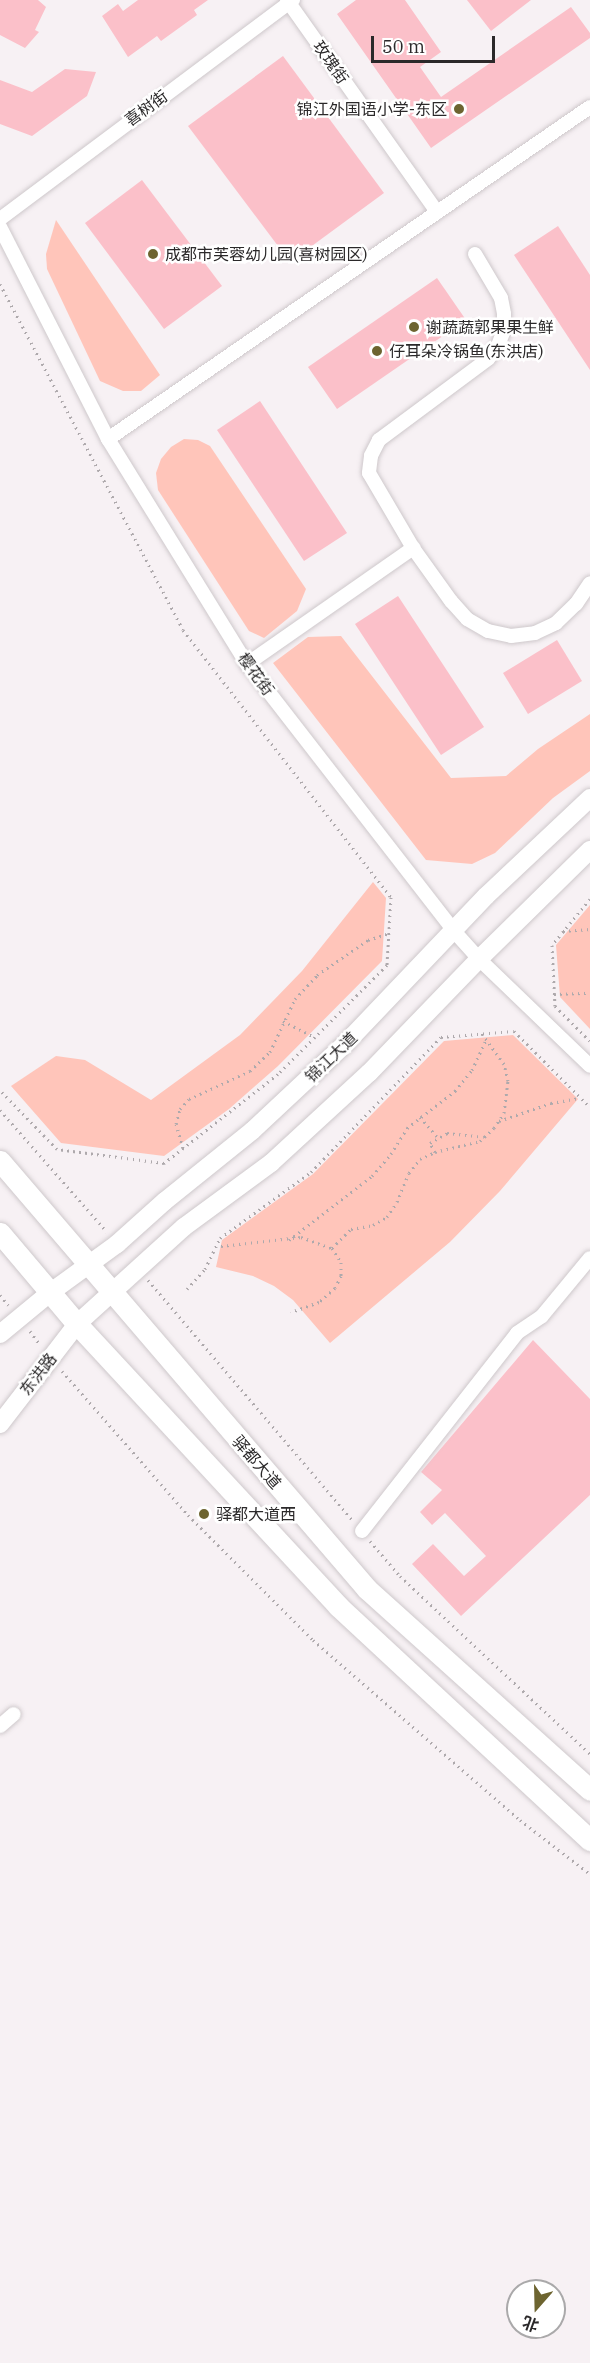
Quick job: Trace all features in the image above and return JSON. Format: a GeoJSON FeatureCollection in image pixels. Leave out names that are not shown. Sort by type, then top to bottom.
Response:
{"type":"FeatureCollection","features":[{"type":"Feature","properties":{"kind":"main road","name":"锦江大道"},"geometry":{"type":"LineString","coordinates":[[51,1292],[117,1244],[165,1201],[252,1131],[346,1043],[453,930],[590,798]]}},
{"type":"Feature","properties":{"kind":"main road"},"geometry":{"type":"LineString","coordinates":[[77,1324],[184,1227],[271,1163],[369,1073],[479,959],[590,850]]}},
{"type":"Feature","properties":{"kind":"main road","name":"驿都大道"},"geometry":{"type":"LineString","coordinates":[[0,1161],[113,1290],[162,1352],[367,1589],[590,1790]]}},
{"type":"Feature","properties":{"kind":"main road"},"geometry":{"type":"LineString","coordinates":[[0,1233],[77,1324],[338,1606],[590,1840]]}},
{"type":"Feature","properties":{"kind":"main road"},"geometry":{"type":"LineString","coordinates":[[0,1334],[51,1292]]}},
{"type":"Feature","properties":{"kind":"main road","name":"东洪路"},"geometry":{"type":"LineString","coordinates":[[0,1424],[77,1324]]}},
{"type":"Feature","properties":{"kind":"street","name":"玫瑰街"},"geometry":{"type":"LineString","coordinates":[[289,1],[437,212]]}},
{"type":"Feature","properties":{"kind":"street","name":"喜树街"},"geometry":{"type":"LineString","coordinates":[[0,219],[289,1]]}},
{"type":"Feature","properties":{"kind":"street"},"geometry":{"type":"LineString","coordinates":[[108,439],[590,107]]}},
{"type":"Feature","properties":{"kind":"street","name":"樱花街"},"geometry":{"type":"LineString","coordinates":[[0,227],[108,439],[247,664],[453,930],[479,959],[590,1066]]}},
{"type":"Feature","properties":{"kind":"street"},"geometry":{"type":"LineString","coordinates":[[475,254],[502,306],[504,330],[498,346],[488,359],[392,428],[379,440],[371,456],[369,473],[413,548],[467,619],[488,631],[511,636],[535,633],[556,623],[576,604],[590,583]]}},
{"type":"Feature","properties":{"kind":"street"},"geometry":{"type":"LineString","coordinates":[[247,664],[413,548]]}},
{"type":"Feature","properties":{"kind":"street"},"geometry":{"type":"LineString","coordinates":[[362,1531],[518,1333],[542,1316],[590,1258]]}},
{"type":"Feature","properties":{"kind":"street"},"geometry":{"type":"LineString","coordinates":[[0,1726],[14,1714]]}},
{"type":"Feature","properties":{"kind":"path"},"geometry":{"type":"LineString","coordinates":[[0,284],[183,630],[392,897],[387,966],[278,1074],[164,1163],[57,1149],[0,1090]]}},
{"type":"Feature","properties":{"kind":"path"},"geometry":{"type":"LineString","coordinates":[[590,899],[552,945],[555,1006],[590,1041]]}},
{"type":"Feature","properties":{"kind":"path"},"geometry":{"type":"LineString","coordinates":[[563,931],[590,929]]}},
{"type":"Feature","properties":{"kind":"path"},"geometry":{"type":"LineString","coordinates":[[183,1148],[176,1124],[180,1109],[189,1099],[206,1089],[250,1071],[270,1052],[295,999],[317,975],[368,940],[389,933]]}},
{"type":"Feature","properties":{"kind":"path"},"geometry":{"type":"LineString","coordinates":[[554,994],[590,993]]}},
{"type":"Feature","properties":{"kind":"path"},"geometry":{"type":"LineString","coordinates":[[283,1021],[315,1037]]}},
{"type":"Feature","properties":{"kind":"path"},"geometry":{"type":"LineString","coordinates":[[187,1289],[205,1269],[220,1238],[311,1172],[441,1037],[514,1030],[590,1107]]}},
{"type":"Feature","properties":{"kind":"path"},"geometry":{"type":"LineString","coordinates":[[332,1248],[351,1229],[373,1225],[387,1218],[397,1202],[409,1173],[420,1159],[435,1152],[480,1141],[504,1113],[508,1081],[504,1064],[481,1032]]}},
{"type":"Feature","properties":{"kind":"path"},"geometry":{"type":"LineString","coordinates":[[289,1240],[372,1176],[391,1154],[406,1128],[455,1091],[472,1070],[486,1040]]}},
{"type":"Feature","properties":{"kind":"path"},"geometry":{"type":"LineString","coordinates":[[498,1121],[551,1103],[580,1098]]}},
{"type":"Feature","properties":{"kind":"path"},"geometry":{"type":"LineString","coordinates":[[0,1110],[117,1244]]}},
{"type":"Feature","properties":{"kind":"path"},"geometry":{"type":"LineString","coordinates":[[419,1117],[438,1138]]}},
{"type":"Feature","properties":{"kind":"path"},"geometry":{"type":"LineString","coordinates":[[435,1152],[430,1143],[447,1133],[484,1137]]}},
{"type":"Feature","properties":{"kind":"path"},"geometry":{"type":"LineString","coordinates":[[221,1246],[301,1238],[332,1248],[341,1262],[340,1276],[335,1288],[319,1302],[291,1312]]}},
{"type":"Feature","properties":{"kind":"path"},"geometry":{"type":"LineString","coordinates":[[137,1268],[400,1576],[590,1754]]}},
{"type":"Feature","properties":{"kind":"path"},"geometry":{"type":"LineString","coordinates":[[0,1295],[51,1358],[188,1515],[313,1640],[520,1820],[590,1874]]}},
{"type":"Feature","properties":{"kind":"shaded area"},"geometry":{"type":"Polygon","coordinates":[[[56,220],[160,375],[141,391],[123,391],[100,381],[47,269],[46,254],[56,220]]]}},
{"type":"Feature","properties":{"kind":"shaded area"},"geometry":{"type":"Polygon","coordinates":[[[184,439],[198,440],[210,446],[306,589],[297,611],[264,638],[249,631],[158,490],[156,473],[161,459],[171,447],[184,439]]]}},
{"type":"Feature","properties":{"kind":"shaded area"},"geometry":{"type":"Polygon","coordinates":[[[341,636],[451,778],[506,776],[538,749],[590,714],[590,771],[553,798],[495,853],[472,864],[426,860],[273,663],[308,637],[341,636]]]}},
{"type":"Feature","properties":{"kind":"shaded area"},"geometry":{"type":"Polygon","coordinates":[[[373,882],[386,898],[382,961],[278,1066],[229,1109],[164,1156],[61,1143],[11,1086],[56,1056],[85,1060],[151,1100],[240,1035],[302,971],[373,882]]]}},
{"type":"Feature","properties":{"kind":"shaded area"},"geometry":{"type":"Polygon","coordinates":[[[590,905],[590,1029],[560,997],[556,945],[590,905]]]}},
{"type":"Feature","properties":{"kind":"shaded area"},"geometry":{"type":"Polygon","coordinates":[[[513,1035],[578,1099],[500,1191],[450,1242],[330,1343],[293,1300],[274,1286],[253,1276],[216,1267],[222,1240],[313,1174],[444,1041],[513,1035]]]}},
{"type":"Feature","properties":{"kind":"building"},"geometry":{"type":"Polygon","coordinates":[[[0,0],[38,0],[46,7],[35,30],[39,32],[25,48],[0,35],[0,0]]]}},
{"type":"Feature","properties":{"kind":"building"},"geometry":{"type":"Polygon","coordinates":[[[138,0],[208,0],[194,10],[197,15],[161,41],[157,36],[128,57],[102,16],[118,4],[123,11],[138,0]]]}},
{"type":"Feature","properties":{"kind":"building"},"geometry":{"type":"Polygon","coordinates":[[[356,0],[405,0],[441,52],[420,67],[441,97],[571,7],[590,33],[590,38],[431,148],[337,14],[356,0]]]}},
{"type":"Feature","properties":{"kind":"building"},"geometry":{"type":"Polygon","coordinates":[[[467,0],[531,0],[491,31],[467,0]]]}},
{"type":"Feature","properties":{"kind":"building"},"geometry":{"type":"Polygon","coordinates":[[[283,56],[384,193],[290,262],[188,126],[283,56]]]}},
{"type":"Feature","properties":{"kind":"building"},"geometry":{"type":"Polygon","coordinates":[[[65,69],[96,72],[87,96],[32,136],[0,124],[0,80],[32,92],[65,69]]]}},
{"type":"Feature","properties":{"kind":"building","name":"成都市芙蓉幼儿园(喜树园区)"},"geometry":{"type":"Polygon","coordinates":[[[142,180],[222,286],[164,329],[85,223],[142,180]]]}},
{"type":"Feature","properties":{"kind":"building"},"geometry":{"type":"Polygon","coordinates":[[[558,226],[590,275],[590,370],[514,255],[558,226]]]}},
{"type":"Feature","properties":{"kind":"building"},"geometry":{"type":"Polygon","coordinates":[[[437,278],[466,320],[337,409],[308,367],[437,278]]]}},
{"type":"Feature","properties":{"kind":"building"},"geometry":{"type":"Polygon","coordinates":[[[260,401],[347,533],[304,561],[217,430],[260,401]]]}},
{"type":"Feature","properties":{"kind":"building"},"geometry":{"type":"Polygon","coordinates":[[[398,596],[484,727],[441,755],[355,624],[398,596]]]}},
{"type":"Feature","properties":{"kind":"building"},"geometry":{"type":"Polygon","coordinates":[[[557,640],[582,681],[528,714],[503,673],[557,640]]]}},
{"type":"Feature","properties":{"kind":"building"},"geometry":{"type":"Polygon","coordinates":[[[533,1340],[590,1399],[590,1495],[461,1616],[412,1564],[433,1544],[464,1576],[486,1556],[445,1513],[432,1525],[420,1512],[442,1490],[421,1472],[533,1340]]]}},
{"type":"Feature","properties":{"kind":"place","name":"锦江外国语小学-东区"},"geometry":{"type":"Point","coordinates":[459,109]}},
{"type":"Feature","properties":{"kind":"place","name":"成都市芙蓉幼儿园(喜树园区)"},"geometry":{"type":"Point","coordinates":[153,254]}},
{"type":"Feature","properties":{"kind":"place","name":"谢蔬蔬郭果果生鲜"},"geometry":{"type":"Point","coordinates":[414,327]}},
{"type":"Feature","properties":{"kind":"place","name":"仔耳朵冷锅鱼(东洪店)"},"geometry":{"type":"Point","coordinates":[377,351]}},
{"type":"Feature","properties":{"kind":"place","name":"驿都大道西"},"geometry":{"type":"Point","coordinates":[204,1514]}}]}
